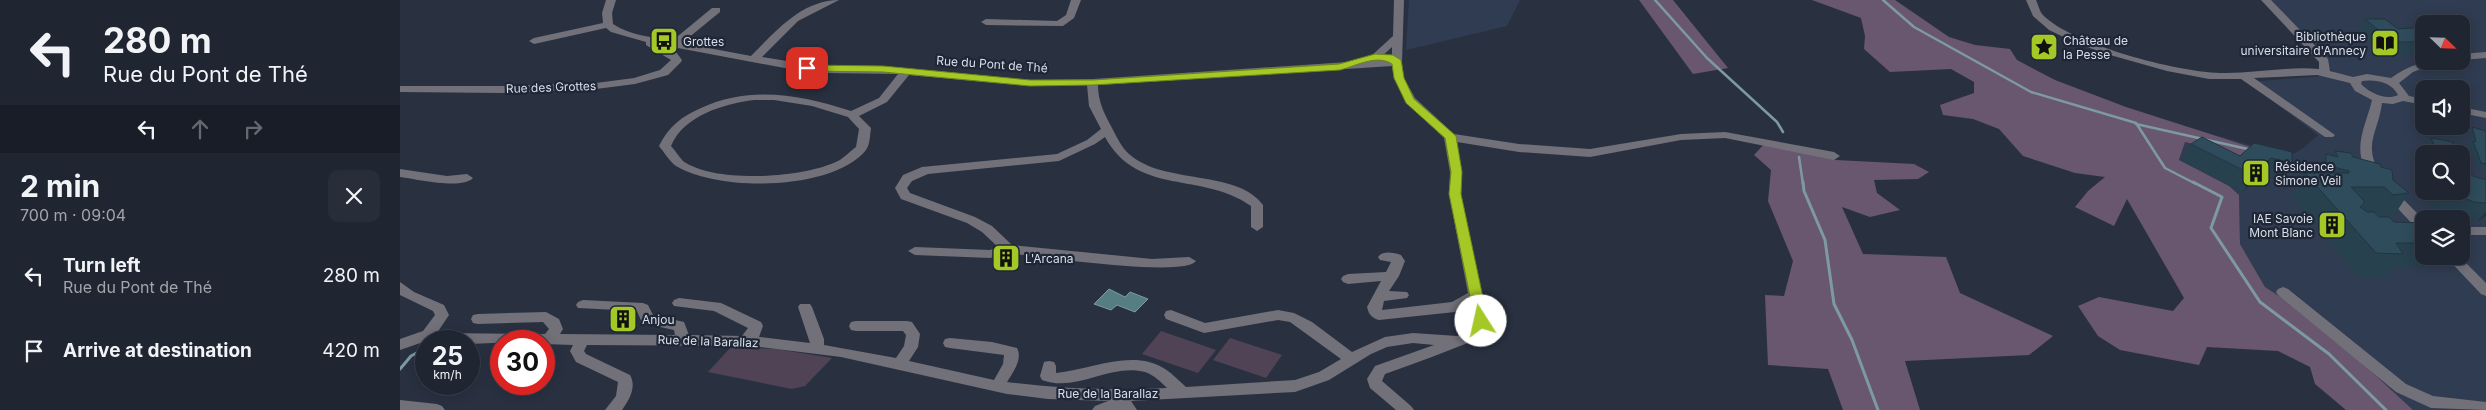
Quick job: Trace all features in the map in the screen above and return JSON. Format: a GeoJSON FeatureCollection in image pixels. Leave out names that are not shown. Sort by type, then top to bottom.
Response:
{"type":"FeatureCollection","features":[{"type":"Feature","properties":{"kind":"street"},"geometry":{"type":"LineString","coordinates":[[608,25],[607,13],[611,0]]}},
{"type":"Feature","properties":{"kind":"street"},"geometry":{"type":"LineString","coordinates":[[753,60],[794,19],[834,0]]}},
{"type":"Feature","properties":{"kind":"street"},"geometry":{"type":"LineString","coordinates":[[986,22],[1050,26],[1059,24],[1070,16],[1076,0]]}},
{"type":"Feature","properties":{"kind":"street"},"geometry":{"type":"LineString","coordinates":[[1399,0],[1398,67],[1403,87],[1410,100],[1450,136],[1520,148],[1590,153],[1681,136],[1725,135],[1834,156]]}},
{"type":"Feature","properties":{"kind":"street"},"geometry":{"type":"LineString","coordinates":[[2031,0],[2033,9],[2040,19],[2060,33],[2170,69],[2207,76],[2245,77],[2303,72],[2325,74],[2355,82],[2361,90],[2378,98],[2393,100],[2403,98],[2415,100]]}},
{"type":"Feature","properties":{"kind":"street"},"geometry":{"type":"LineString","coordinates":[[2266,0],[2324,61],[2325,74]]}},
{"type":"Feature","properties":{"kind":"street"},"geometry":{"type":"LineString","coordinates":[[675,43],[716,10]]}},
{"type":"Feature","properties":{"kind":"street"},"geometry":{"type":"LineString","coordinates":[[534,41],[608,25],[615,30],[636,37]]}},
{"type":"Feature","properties":{"kind":"street","name":"Rue du Pont de Thé"},"geometry":{"type":"LineString","coordinates":[[636,37],[675,43],[753,60],[825,70],[906,71],[1021,83],[1093,82],[1340,67],[1377,60]]}},
{"type":"Feature","properties":{"kind":"street","name":"Rue des Grottes"},"geometry":{"type":"LineString","coordinates":[[400,90],[568,89],[638,81],[669,70],[676,64],[678,60],[672,54],[636,37]]}},
{"type":"Feature","properties":{"kind":"street"},"geometry":{"type":"LineString","coordinates":[[1398,37],[1377,60],[1398,67]]}},
{"type":"Feature","properties":{"kind":"street"},"geometry":{"type":"LineString","coordinates":[[2470,56],[2486,55]]}},
{"type":"Feature","properties":{"kind":"street"},"geometry":{"type":"LineString","coordinates":[[2392,83],[2409,70],[2415,68]]}},
{"type":"Feature","properties":{"kind":"street"},"geometry":{"type":"LineString","coordinates":[[852,115],[865,128],[866,140],[862,147],[836,167],[799,178],[742,179],[699,173],[676,163],[668,155],[665,146],[674,129],[687,119],[713,105],[743,97],[770,96],[800,99],[852,115],[883,100],[906,71]]}},
{"type":"Feature","properties":{"kind":"street"},"geometry":{"type":"LineString","coordinates":[[2245,77],[2329,135]]}},
{"type":"Feature","properties":{"kind":"street"},"geometry":{"type":"LineString","coordinates":[[2355,82],[2357,78],[2366,77],[2392,83],[2402,90],[2404,93],[2403,98]]}},
{"type":"Feature","properties":{"kind":"street"},"geometry":{"type":"LineString","coordinates":[[1093,82],[1091,100],[1125,157],[1136,165],[1154,172],[1239,192],[1256,205],[1257,226]]}},
{"type":"Feature","properties":{"kind":"street"},"geometry":{"type":"LineString","coordinates":[[2378,98],[2375,117],[2365,139],[2365,154],[2371,169],[2380,182],[2415,224]]}},
{"type":"Feature","properties":{"kind":"street"},"geometry":{"type":"LineString","coordinates":[[2470,112],[2486,115]]}},
{"type":"Feature","properties":{"kind":"street"},"geometry":{"type":"LineString","coordinates":[[1008,249],[987,229],[971,220],[905,196],[901,188],[903,181],[911,175],[926,170],[1059,157],[1091,142],[1107,129]]}},
{"type":"Feature","properties":{"kind":"street","name":"Rue de la Barallaz"},"geometry":{"type":"LineString","coordinates":[[555,338],[746,341],[817,348],[998,386],[1048,393],[1123,396],[1295,386],[1324,376],[1366,350],[1396,339],[1464,340],[1478,330],[1481,321],[1455,194],[1456,172],[1450,136]]}},
{"type":"Feature","properties":{"kind":"street"},"geometry":{"type":"LineString","coordinates":[[400,173],[447,180],[466,178]]}},
{"type":"Feature","properties":{"kind":"street"},"geometry":{"type":"LineString","coordinates":[[2470,231],[2486,231]]}},
{"type":"Feature","properties":{"kind":"street"},"geometry":{"type":"LineString","coordinates":[[915,251],[990,254],[1008,249],[1152,264],[1188,261]]}},
{"type":"Feature","properties":{"kind":"street"},"geometry":{"type":"LineString","coordinates":[[1385,257],[1396,258],[1398,261],[1392,276],[1374,306],[1375,312],[1388,315],[1456,307],[1476,294]]}},
{"type":"Feature","properties":{"kind":"street"},"geometry":{"type":"LineString","coordinates":[[2460,265],[2486,291]]}},
{"type":"Feature","properties":{"kind":"street"},"geometry":{"type":"LineString","coordinates":[[1348,280],[1392,276]]}},
{"type":"Feature","properties":{"kind":"street"},"geometry":{"type":"LineString","coordinates":[[400,287],[409,295],[439,308],[442,315],[428,335],[400,345]]}},
{"type":"Feature","properties":{"kind":"street"},"geometry":{"type":"LineString","coordinates":[[2283,292],[2401,388],[2431,402],[2486,408]]}},
{"type":"Feature","properties":{"kind":"street"},"geometry":{"type":"LineString","coordinates":[[1380,297],[1402,295]]}},
{"type":"Feature","properties":{"kind":"street"},"geometry":{"type":"LineString","coordinates":[[679,303],[716,306],[756,326],[754,333],[746,341]]}},
{"type":"Feature","properties":{"kind":"street"},"geometry":{"type":"LineString","coordinates":[[583,305],[638,306],[643,308],[647,319],[679,326],[683,333],[681,340]]}},
{"type":"Feature","properties":{"kind":"street"},"geometry":{"type":"LineString","coordinates":[[805,307],[817,339],[817,348]]}},
{"type":"Feature","properties":{"kind":"street"},"geometry":{"type":"LineString","coordinates":[[1170,316],[1204,328],[1278,315],[1294,318],[1308,326],[1351,359]]}},
{"type":"Feature","properties":{"kind":"street"},"geometry":{"type":"LineString","coordinates":[[478,319],[546,317],[554,323],[555,330]]}},
{"type":"Feature","properties":{"kind":"street"},"geometry":{"type":"LineString","coordinates":[[856,326],[907,326],[913,334],[911,347],[900,364]]}},
{"type":"Feature","properties":{"kind":"street"},"geometry":{"type":"LineString","coordinates":[[582,338],[577,351],[580,358],[625,378],[627,387],[624,397],[613,410]]}},
{"type":"Feature","properties":{"kind":"street"},"geometry":{"type":"LineString","coordinates":[[1406,410],[1375,384],[1374,379],[1380,370],[1435,351],[1452,341]]}},
{"type":"Feature","properties":{"kind":"street"},"geometry":{"type":"LineString","coordinates":[[950,343],[968,343],[987,348],[1007,349],[1012,352],[1010,364],[998,386]]}},
{"type":"Feature","properties":{"kind":"street"},"geometry":{"type":"LineString","coordinates":[[1049,366],[1047,376],[1055,379],[1129,365],[1144,366],[1158,371],[1183,393]]}},
{"type":"Feature","properties":{"kind":"street"},"geometry":{"type":"LineString","coordinates":[[1100,410],[1113,406],[1123,396]]}},
{"type":"Feature","properties":{"kind":"street"},"geometry":{"type":"LineString","coordinates":[[1123,396],[1124,404],[1129,410]]}},
{"type":"Feature","properties":{"kind":"street"},"geometry":{"type":"LineString","coordinates":[[400,406],[436,410]]}},
{"type":"Feature","properties":{"kind":"shaded area"},"geometry":{"type":"Polygon","coordinates":[[[1409,0],[1520,0],[1507,26],[1406,50],[1409,0]]]}},
{"type":"Feature","properties":{"kind":"shaded area"},"geometry":{"type":"Polygon","coordinates":[[[1639,0],[1673,0],[1728,68],[1693,74],[1639,0]]]}},
{"type":"Feature","properties":{"kind":"shaded area"},"geometry":{"type":"Polygon","coordinates":[[[1812,0],[1895,0],[1949,37],[1975,45],[2010,49],[2017,60],[2055,80],[2126,107],[2291,160],[2259,161],[2185,142],[2179,160],[2229,186],[2239,195],[2240,244],[2265,287],[2296,307],[2347,349],[2413,410],[2346,410],[2315,384],[2310,367],[2278,351],[2207,347],[2199,365],[2120,350],[2098,336],[2078,306],[2099,297],[2173,311],[2184,298],[2127,199],[2114,226],[2075,207],[2088,191],[2105,177],[2075,173],[2023,156],[1999,129],[1973,119],[1943,115],[1940,105],[1974,93],[1974,82],[1951,69],[1890,72],[1864,49],[1865,36],[1861,18],[1812,0]]]}},
{"type":"Feature","properties":{"kind":"shaded area"},"geometry":{"type":"Polygon","coordinates":[[[2266,0],[2486,0],[2486,410],[2413,410],[2347,349],[2296,307],[2265,287],[2240,244],[2239,195],[2179,161],[2185,142],[2228,152],[2290,159],[2191,128],[2289,156],[2302,149],[2318,135],[2251,85],[2259,81],[2336,75],[2266,0]]]}},
{"type":"Feature","properties":{"kind":"shaded area"},"geometry":{"type":"Polygon","coordinates":[[[1766,142],[1836,160],[1914,164],[1929,172],[1918,179],[1874,180],[1877,193],[1900,210],[1870,217],[1842,207],[1863,254],[1946,257],[1960,293],[2053,336],[2029,355],[1905,361],[1920,410],[1843,410],[1828,369],[1768,365],[1765,295],[1784,296],[1793,261],[1768,201],[1771,170],[1754,155],[1766,142]]]}},
{"type":"Feature","properties":{"kind":"shaded area"},"geometry":{"type":"Polygon","coordinates":[[[1109,289],[1125,297],[1130,292],[1148,299],[1135,312],[1117,305],[1111,310],[1094,304],[1109,289]]]}},
{"type":"Feature","properties":{"kind":"shaded area"},"geometry":{"type":"Polygon","coordinates":[[[1161,331],[1216,350],[1198,373],[1142,354],[1161,331]]]}},
{"type":"Feature","properties":{"kind":"shaded area"},"geometry":{"type":"Polygon","coordinates":[[[1230,338],[1282,355],[1266,378],[1213,360],[1230,338]]]}},
{"type":"Feature","properties":{"kind":"shaded area"},"geometry":{"type":"Polygon","coordinates":[[[731,347],[776,349],[832,358],[805,386],[792,389],[708,372],[731,347]]]}},
{"type":"Feature","properties":{"kind":"building"},"geometry":{"type":"Polygon","coordinates":[[[2365,19],[2385,19],[2398,29],[2415,28],[2415,42],[2393,42],[2365,19]]]}},
{"type":"Feature","properties":{"kind":"building"},"geometry":{"type":"Polygon","coordinates":[[[2472,127],[2486,131],[2486,164],[2481,163],[2473,141],[2476,142],[2472,127]]]}},
{"type":"Feature","properties":{"kind":"building"},"geometry":{"type":"Polygon","coordinates":[[[2202,137],[2240,156],[2254,143],[2292,152],[2292,163],[2271,158],[2253,175],[2191,144],[2202,137]]]}},
{"type":"Feature","properties":{"kind":"building"},"geometry":{"type":"Polygon","coordinates":[[[2431,138],[2453,142],[2452,145],[2434,145],[2431,138]]]}},
{"type":"Feature","properties":{"kind":"building"},"geometry":{"type":"Polygon","coordinates":[[[2335,151],[2351,153],[2353,157],[2380,164],[2381,167],[2392,170],[2393,180],[2409,193],[2393,195],[2384,187],[2351,187],[2365,202],[2360,207],[2367,212],[2374,212],[2379,217],[2389,217],[2394,222],[2415,223],[2415,243],[2396,243],[2403,254],[2376,253],[2305,173],[2349,173],[2349,171],[2326,165],[2326,154],[2338,157],[2335,151]]]}},
{"type":"Feature","properties":{"kind":"building"},"geometry":{"type":"Polygon","coordinates":[[[2470,175],[2486,179],[2486,203],[2469,200],[2470,175]]]}},
{"type":"Feature","properties":{"kind":"waterway"},"geometry":{"type":"LineString","coordinates":[[1655,0],[1707,58],[1777,122],[1783,132]]}},
{"type":"Feature","properties":{"kind":"waterway"},"geometry":{"type":"LineString","coordinates":[[1883,0],[1914,27],[2031,92],[2137,124]]}},
{"type":"Feature","properties":{"kind":"waterway"},"geometry":{"type":"LineString","coordinates":[[2137,124],[2252,150]]}},
{"type":"Feature","properties":{"kind":"waterway"},"geometry":{"type":"LineString","coordinates":[[2137,124],[2165,168],[2196,184]]}},
{"type":"Feature","properties":{"kind":"waterway"},"geometry":{"type":"LineString","coordinates":[[1799,157],[1803,184]]}},
{"type":"Feature","properties":{"kind":"waterway"},"geometry":{"type":"LineString","coordinates":[[1803,182],[1804,191],[1825,240],[1834,304],[1852,340],[1878,410]]}},
{"type":"Feature","properties":{"kind":"waterway"},"geometry":{"type":"LineString","coordinates":[[2193,182],[2222,197],[2211,228],[2260,302],[2329,354],[2386,410]]}},
{"type":"Feature","properties":{"kind":"waterway"},"geometry":{"type":"LineString","coordinates":[[400,369],[415,354]]}},
{"type":"Feature","properties":{"kind":"place","name":"Grottes"},"geometry":{"type":"Point","coordinates":[664,41]}},
{"type":"Feature","properties":{"kind":"place","name":"Bibliothèque universitaire d'Annecy"},"geometry":{"type":"Point","coordinates":[2385,43]}},
{"type":"Feature","properties":{"kind":"place","name":"Château de la Pesse"},"geometry":{"type":"Point","coordinates":[2044,47]}},
{"type":"Feature","properties":{"kind":"place","name":"Résidence Simone Veil"},"geometry":{"type":"Point","coordinates":[2256,173]}},
{"type":"Feature","properties":{"kind":"place","name":"IAE Savoie Mont Blanc"},"geometry":{"type":"Point","coordinates":[2332,225]}},
{"type":"Feature","properties":{"kind":"place","name":"L'Arcana"},"geometry":{"type":"Point","coordinates":[1006,258]}},
{"type":"Feature","properties":{"kind":"place","name":"Anjou"},"geometry":{"type":"Point","coordinates":[623,319]}},
{"type":"Feature","properties":{"kind":"route"},"geometry":{"type":"LineString","coordinates":[[807,68],[825,70],[883,69],[1012,82],[1053,83],[1340,67],[1375,57],[1389,57],[1397,62],[1399,78],[1410,100],[1450,136],[1456,172],[1455,194],[1481,321]]}}]}
